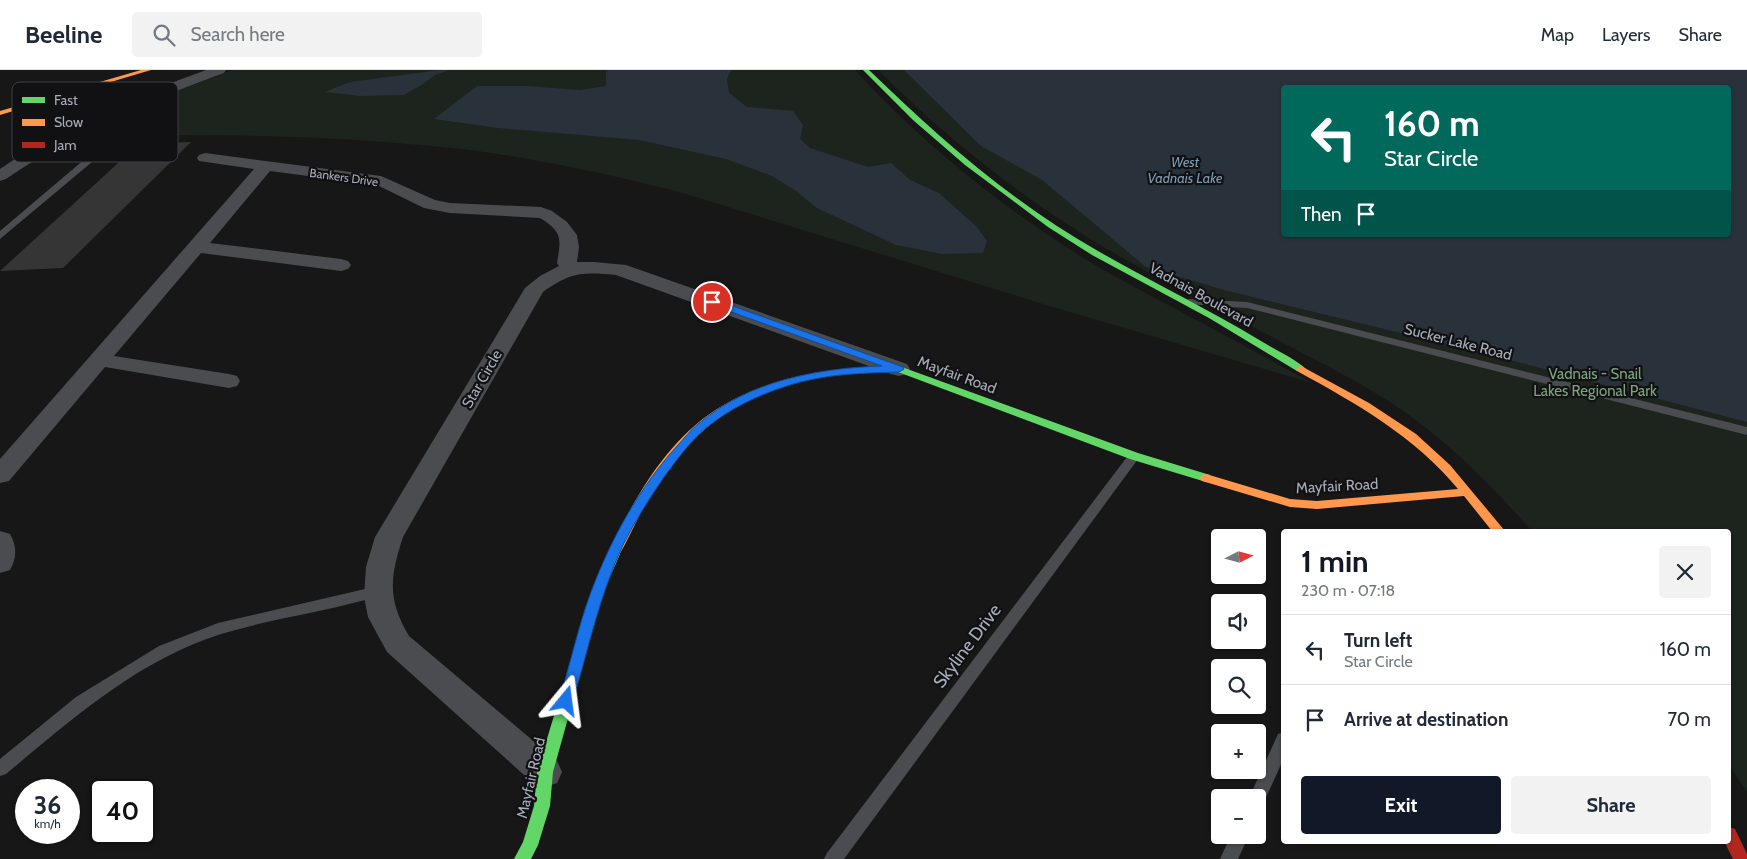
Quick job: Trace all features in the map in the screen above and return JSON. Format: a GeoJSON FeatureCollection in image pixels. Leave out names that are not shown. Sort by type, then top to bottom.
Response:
{"type":"FeatureCollection","features":[{"type":"Feature","properties":{"kind":"main road"},"geometry":{"type":"LineString","coordinates":[[105,82],[149,70]]}},
{"type":"Feature","properties":{"kind":"main road","name":"Vadnais Boulevard"},"geometry":{"type":"LineString","coordinates":[[866,70],[914,118],[957,155],[1064,234],[1116,266],[1188,302],[1322,382],[1358,400],[1418,440],[1443,465],[1497,529]]}},
{"type":"Feature","properties":{"kind":"main road"},"geometry":{"type":"LineString","coordinates":[[0,113],[12,109]]}},
{"type":"Feature","properties":{"kind":"main road","name":"Mayfair Road"},"geometry":{"type":"LineString","coordinates":[[522,859],[530,846],[542,806],[546,772],[597,593],[617,546],[642,500],[676,454],[701,426],[726,409],[760,392],[818,375],[852,370],[899,369],[1134,456],[1290,503],[1318,505],[1464,492]]}},
{"type":"Feature","properties":{"kind":"main road"},"geometry":{"type":"LineString","coordinates":[[1731,838],[1741,859]]}},
{"type":"Feature","properties":{"kind":"street"},"geometry":{"type":"LineString","coordinates":[[178,84],[219,70]]}},
{"type":"Feature","properties":{"kind":"street"},"geometry":{"type":"LineString","coordinates":[[205,158],[265,167]]}},
{"type":"Feature","properties":{"kind":"street"},"geometry":{"type":"LineString","coordinates":[[0,176],[22,162]]}},
{"type":"Feature","properties":{"kind":"street"},"geometry":{"type":"LineString","coordinates":[[0,475],[265,167]]}},
{"type":"Feature","properties":{"kind":"street","name":"Bankers Drive"},"geometry":{"type":"LineString","coordinates":[[265,167],[381,181],[430,204],[450,208],[474,211],[541,212],[549,215],[564,229],[569,238],[570,248],[566,263],[570,268]]}},
{"type":"Feature","properties":{"kind":"street"},"geometry":{"type":"LineString","coordinates":[[197,247],[341,265]]}},
{"type":"Feature","properties":{"kind":"street","name":"Star Circle"},"geometry":{"type":"LineString","coordinates":[[546,772],[398,644],[383,617],[378,591],[380,564],[389,537],[535,288],[549,278],[570,268],[619,269],[899,369]]}},
{"type":"Feature","properties":{"kind":"street"},"geometry":{"type":"LineString","coordinates":[[100,360],[228,381]]}},
{"type":"Feature","properties":{"kind":"street"},"geometry":{"type":"LineString","coordinates":[[0,541],[2,556],[0,563]]}},
{"type":"Feature","properties":{"kind":"lane"},"geometry":{"type":"LineString","coordinates":[[0,236],[87,162]]}},
{"type":"Feature","properties":{"kind":"lane","name":"Sucker Lake Road"},"geometry":{"type":"LineString","coordinates":[[1188,302],[1247,305],[1747,431]]}},
{"type":"Feature","properties":{"kind":"lane","name":"Skyline Drive"},"geometry":{"type":"LineString","coordinates":[[833,859],[1134,456]]}},
{"type":"Feature","properties":{"kind":"lane"},"geometry":{"type":"LineString","coordinates":[[0,769],[82,702],[164,650],[218,630],[378,591]]}},
{"type":"Feature","properties":{"kind":"lane"},"geometry":{"type":"LineString","coordinates":[[1261,789],[1281,746]]}},
{"type":"Feature","properties":{"kind":"lane"},"geometry":{"type":"LineString","coordinates":[[1229,859],[1236,844]]}},
{"type":"Feature","properties":{"kind":"green space"},"geometry":{"type":"Polygon","coordinates":[[[232,70],[855,70],[880,97],[962,171],[1051,237],[1115,277],[1312,383],[1046,305],[676,191],[581,169],[485,152],[377,141],[178,135],[178,91],[232,70]]]}},
{"type":"Feature","properties":{"kind":"green space","name":"West Vadnais Lake"},"geometry":{"type":"Polygon","coordinates":[[[878,70],[1747,70],[1747,792],[1731,768],[1731,529],[1530,529],[1501,497],[1451,448],[1396,406],[1350,378],[1166,282],[1088,238],[1024,195],[934,123],[878,70]]]}},
{"type":"Feature","properties":{"kind":"water"},"geometry":{"type":"Polygon","coordinates":[[[449,70],[435,75],[404,95],[360,96],[325,92],[350,82],[449,70]]]}},
{"type":"Feature","properties":{"kind":"water"},"geometry":{"type":"Polygon","coordinates":[[[608,70],[731,70],[727,79],[729,93],[747,107],[793,111],[803,125],[800,139],[810,148],[868,167],[891,163],[910,180],[939,193],[977,227],[987,241],[983,253],[942,254],[896,245],[817,208],[796,191],[772,176],[726,159],[639,140],[498,128],[434,119],[477,86],[526,86],[580,90],[606,86],[606,73],[608,70]]]}},
{"type":"Feature","properties":{"kind":"water","name":"West Vadnais Lake"},"geometry":{"type":"Polygon","coordinates":[[[904,70],[1747,70],[1747,422],[1479,352],[1224,290],[1146,267],[1042,180],[981,146],[904,70]]]}},
{"type":"Feature","properties":{"kind":"building"},"geometry":{"type":"Polygon","coordinates":[[[178,142],[191,142],[178,155],[178,142]]]}},
{"type":"Feature","properties":{"kind":"building"},"geometry":{"type":"Polygon","coordinates":[[[119,162],[171,162],[63,268],[0,271],[119,162]]]}},
{"type":"Feature","properties":{"kind":"traffic: fast"},"geometry":{"type":"LineString","coordinates":[[866,70],[941,141],[1022,206],[1095,253],[1213,316],[1301,369]]}},
{"type":"Feature","properties":{"kind":"traffic: fast"},"geometry":{"type":"LineString","coordinates":[[867,370],[899,369],[1134,456],[1206,478]]}},
{"type":"Feature","properties":{"kind":"traffic: fast"},"geometry":{"type":"LineString","coordinates":[[522,859],[530,845],[542,806],[545,772],[597,593],[614,554]]}},
{"type":"Feature","properties":{"kind":"traffic: slow"},"geometry":{"type":"LineString","coordinates":[[107,82],[148,70]]}},
{"type":"Feature","properties":{"kind":"traffic: slow"},"geometry":{"type":"LineString","coordinates":[[0,113],[12,110]]}},
{"type":"Feature","properties":{"kind":"traffic: slow"},"geometry":{"type":"LineString","coordinates":[[1301,369],[1366,405],[1412,436],[1446,467],[1497,529]]}},
{"type":"Feature","properties":{"kind":"traffic: slow"},"geometry":{"type":"LineString","coordinates":[[614,554],[640,503],[663,469],[688,439],[717,413],[736,402],[779,385],[824,374],[867,370]]}},
{"type":"Feature","properties":{"kind":"traffic: slow"},"geometry":{"type":"LineString","coordinates":[[1206,478],[1290,503],[1317,505],[1464,492]]}},
{"type":"Feature","properties":{"kind":"traffic: jam"},"geometry":{"type":"LineString","coordinates":[[1731,838],[1741,859]]}},
{"type":"Feature","properties":{"kind":"route"},"geometry":{"type":"LineString","coordinates":[[566,701],[597,593],[617,546],[642,500],[670,461],[701,426],[726,409],[753,395],[784,384],[818,375],[852,370],[899,369],[712,302]]}},
{"type":"Feature","properties":{"kind":"park label","name":"Vadnais - Snail Lakes Regional Park"},"geometry":{"type":"Point","coordinates":[1595,382]}}]}
